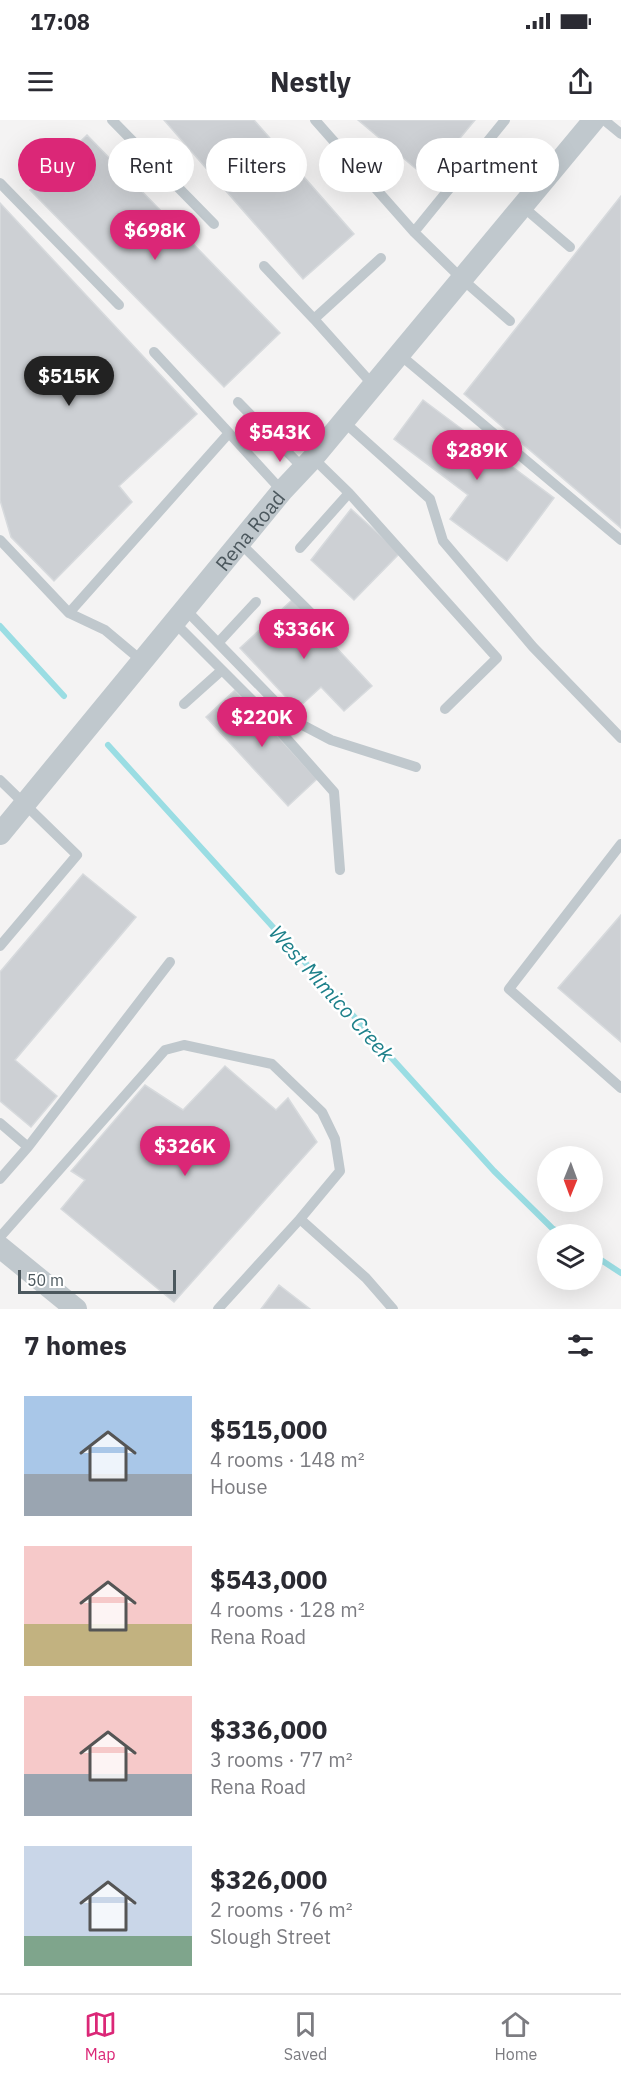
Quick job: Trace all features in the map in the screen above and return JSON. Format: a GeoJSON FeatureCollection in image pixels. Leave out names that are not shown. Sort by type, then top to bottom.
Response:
{"type":"FeatureCollection","features":[{"type":"Feature","properties":{"kind":"street","name":"Rena Road"},"geometry":{"type":"LineString","coordinates":[[0,834],[282,491],[308,463],[594,120]]}},
{"type":"Feature","properties":{"kind":"street"},"geometry":{"type":"LineString","coordinates":[[0,1246],[76,1309]]}},
{"type":"Feature","properties":{"kind":"lane"},"geometry":{"type":"LineString","coordinates":[[112,120],[214,224]]}},
{"type":"Feature","properties":{"kind":"lane"},"geometry":{"type":"LineString","coordinates":[[315,120],[414,232],[462,279],[510,321]]}},
{"type":"Feature","properties":{"kind":"lane"},"geometry":{"type":"LineString","coordinates":[[414,232],[505,120]]}},
{"type":"Feature","properties":{"kind":"lane"},"geometry":{"type":"LineString","coordinates":[[604,120],[621,134]]}},
{"type":"Feature","properties":{"kind":"lane"},"geometry":{"type":"LineString","coordinates":[[0,183],[119,305]]}},
{"type":"Feature","properties":{"kind":"lane"},"geometry":{"type":"LineString","coordinates":[[522,206],[570,247]]}},
{"type":"Feature","properties":{"kind":"lane"},"geometry":{"type":"LineString","coordinates":[[314,319],[381,258]]}},
{"type":"Feature","properties":{"kind":"lane"},"geometry":{"type":"LineString","coordinates":[[264,266],[373,385]]}},
{"type":"Feature","properties":{"kind":"lane"},"geometry":{"type":"LineString","coordinates":[[154,352],[282,491]]}},
{"type":"Feature","properties":{"kind":"lane"},"geometry":{"type":"LineString","coordinates":[[399,354],[621,540]]}},
{"type":"Feature","properties":{"kind":"lane"},"geometry":{"type":"LineString","coordinates":[[238,402],[308,463],[349,492],[497,658],[445,709]]}},
{"type":"Feature","properties":{"kind":"lane"},"geometry":{"type":"LineString","coordinates":[[343,421],[430,499],[443,541],[533,647],[621,738]]}},
{"type":"Feature","properties":{"kind":"lane"},"geometry":{"type":"LineString","coordinates":[[69,613],[229,433]]}},
{"type":"Feature","properties":{"kind":"lane"},"geometry":{"type":"LineString","coordinates":[[300,548],[349,492]]}},
{"type":"Feature","properties":{"kind":"lane"},"geometry":{"type":"LineString","coordinates":[[0,540],[69,613],[105,630],[142,661]]}},
{"type":"Feature","properties":{"kind":"lane"},"geometry":{"type":"LineString","coordinates":[[240,543],[318,620]]}},
{"type":"Feature","properties":{"kind":"lane"},"geometry":{"type":"LineString","coordinates":[[218,643],[256,602]]}},
{"type":"Feature","properties":{"kind":"lane"},"geometry":{"type":"LineString","coordinates":[[179,615],[218,643],[293,720],[331,740],[416,767]]}},
{"type":"Feature","properties":{"kind":"lane"},"geometry":{"type":"LineString","coordinates":[[179,615],[222,670],[257,705],[334,792],[340,870]]}},
{"type":"Feature","properties":{"kind":"lane"},"geometry":{"type":"LineString","coordinates":[[184,704],[222,670]]}},
{"type":"Feature","properties":{"kind":"lane"},"geometry":{"type":"LineString","coordinates":[[0,780],[77,855],[0,946]]}},
{"type":"Feature","properties":{"kind":"lane"},"geometry":{"type":"LineString","coordinates":[[621,844],[509,989],[621,1088]]}},
{"type":"Feature","properties":{"kind":"lane"},"geometry":{"type":"LineString","coordinates":[[0,1179],[170,962]]}},
{"type":"Feature","properties":{"kind":"lane"},"geometry":{"type":"LineString","coordinates":[[0,1237],[165,1050],[184,1045],[272,1064],[322,1112],[335,1139],[340,1171],[300,1219],[218,1309]]}},
{"type":"Feature","properties":{"kind":"lane"},"geometry":{"type":"LineString","coordinates":[[0,1123],[28,1146]]}},
{"type":"Feature","properties":{"kind":"lane"},"geometry":{"type":"LineString","coordinates":[[300,1219],[366,1278],[393,1309]]}},
{"type":"Feature","properties":{"kind":"building"},"geometry":{"type":"Polygon","coordinates":[[[164,120],[254,120],[270,138],[206,138],[206,168],[194,154],[194,138],[180,138],[164,120]]]}},
{"type":"Feature","properties":{"kind":"building"},"geometry":{"type":"Polygon","coordinates":[[[358,120],[475,120],[460,138],[416,138],[416,169],[404,159],[404,138],[379,138],[358,120]]]}},
{"type":"Feature","properties":{"kind":"building"},"geometry":{"type":"Polygon","coordinates":[[[96,144],[108,157],[108,192],[143,192],[280,333],[224,387],[32,192],[96,192],[96,144]]]}},
{"type":"Feature","properties":{"kind":"building"},"geometry":{"type":"Polygon","coordinates":[[[307,180],[354,234],[303,279],[227,192],[307,192],[307,180]]]}},
{"type":"Feature","properties":{"kind":"building"},"geometry":{"type":"Polygon","coordinates":[[[621,196],[621,528],[464,394],[621,196]]]}},
{"type":"Feature","properties":{"kind":"building"},"geometry":{"type":"Polygon","coordinates":[[[0,203],[197,414],[119,486],[132,502],[54,581],[11,537],[0,500],[0,203]]]}},
{"type":"Feature","properties":{"kind":"building"},"geometry":{"type":"Polygon","coordinates":[[[423,400],[554,498],[507,561],[450,519],[468,495],[394,439],[423,400]]]}},
{"type":"Feature","properties":{"kind":"building"},"geometry":{"type":"Polygon","coordinates":[[[351,509],[400,553],[354,600],[311,560],[351,509]]]}},
{"type":"Feature","properties":{"kind":"building"},"geometry":{"type":"Polygon","coordinates":[[[292,600],[372,686],[344,711],[321,687],[297,709],[240,648],[292,600]]]}},
{"type":"Feature","properties":{"kind":"building"},"geometry":{"type":"Polygon","coordinates":[[[235,690],[317,779],[288,806],[206,717],[235,690]]]}},
{"type":"Feature","properties":{"kind":"building"},"geometry":{"type":"Polygon","coordinates":[[[83,874],[136,917],[15,1060],[57,1096],[31,1127],[0,1101],[0,972],[83,874]]]}},
{"type":"Feature","properties":{"kind":"building"},"geometry":{"type":"Polygon","coordinates":[[[621,915],[621,1042],[558,988],[621,915]]]}},
{"type":"Feature","properties":{"kind":"building"},"geometry":{"type":"Polygon","coordinates":[[[225,1066],[276,1110],[288,1098],[317,1142],[174,1302],[61,1209],[85,1180],[71,1171],[145,1085],[183,1110],[225,1066]]]}},
{"type":"Feature","properties":{"kind":"building"},"geometry":{"type":"Polygon","coordinates":[[[279,1285],[310,1309],[261,1309],[279,1285]]]}},
{"type":"Feature","properties":{"kind":"waterway","name":"West Mimico Creek"},"geometry":{"type":"LineString","coordinates":[[0,626],[64,696]]}},
{"type":"Feature","properties":{"kind":"waterway","name":"West Mimico Creek"},"geometry":{"type":"LineString","coordinates":[[108,745],[494,1171],[548,1224]]}},
{"type":"Feature","properties":{"kind":"waterway","name":"West Mimico Creek"},"geometry":{"type":"LineString","coordinates":[[603,1261],[621,1273]]}}]}
